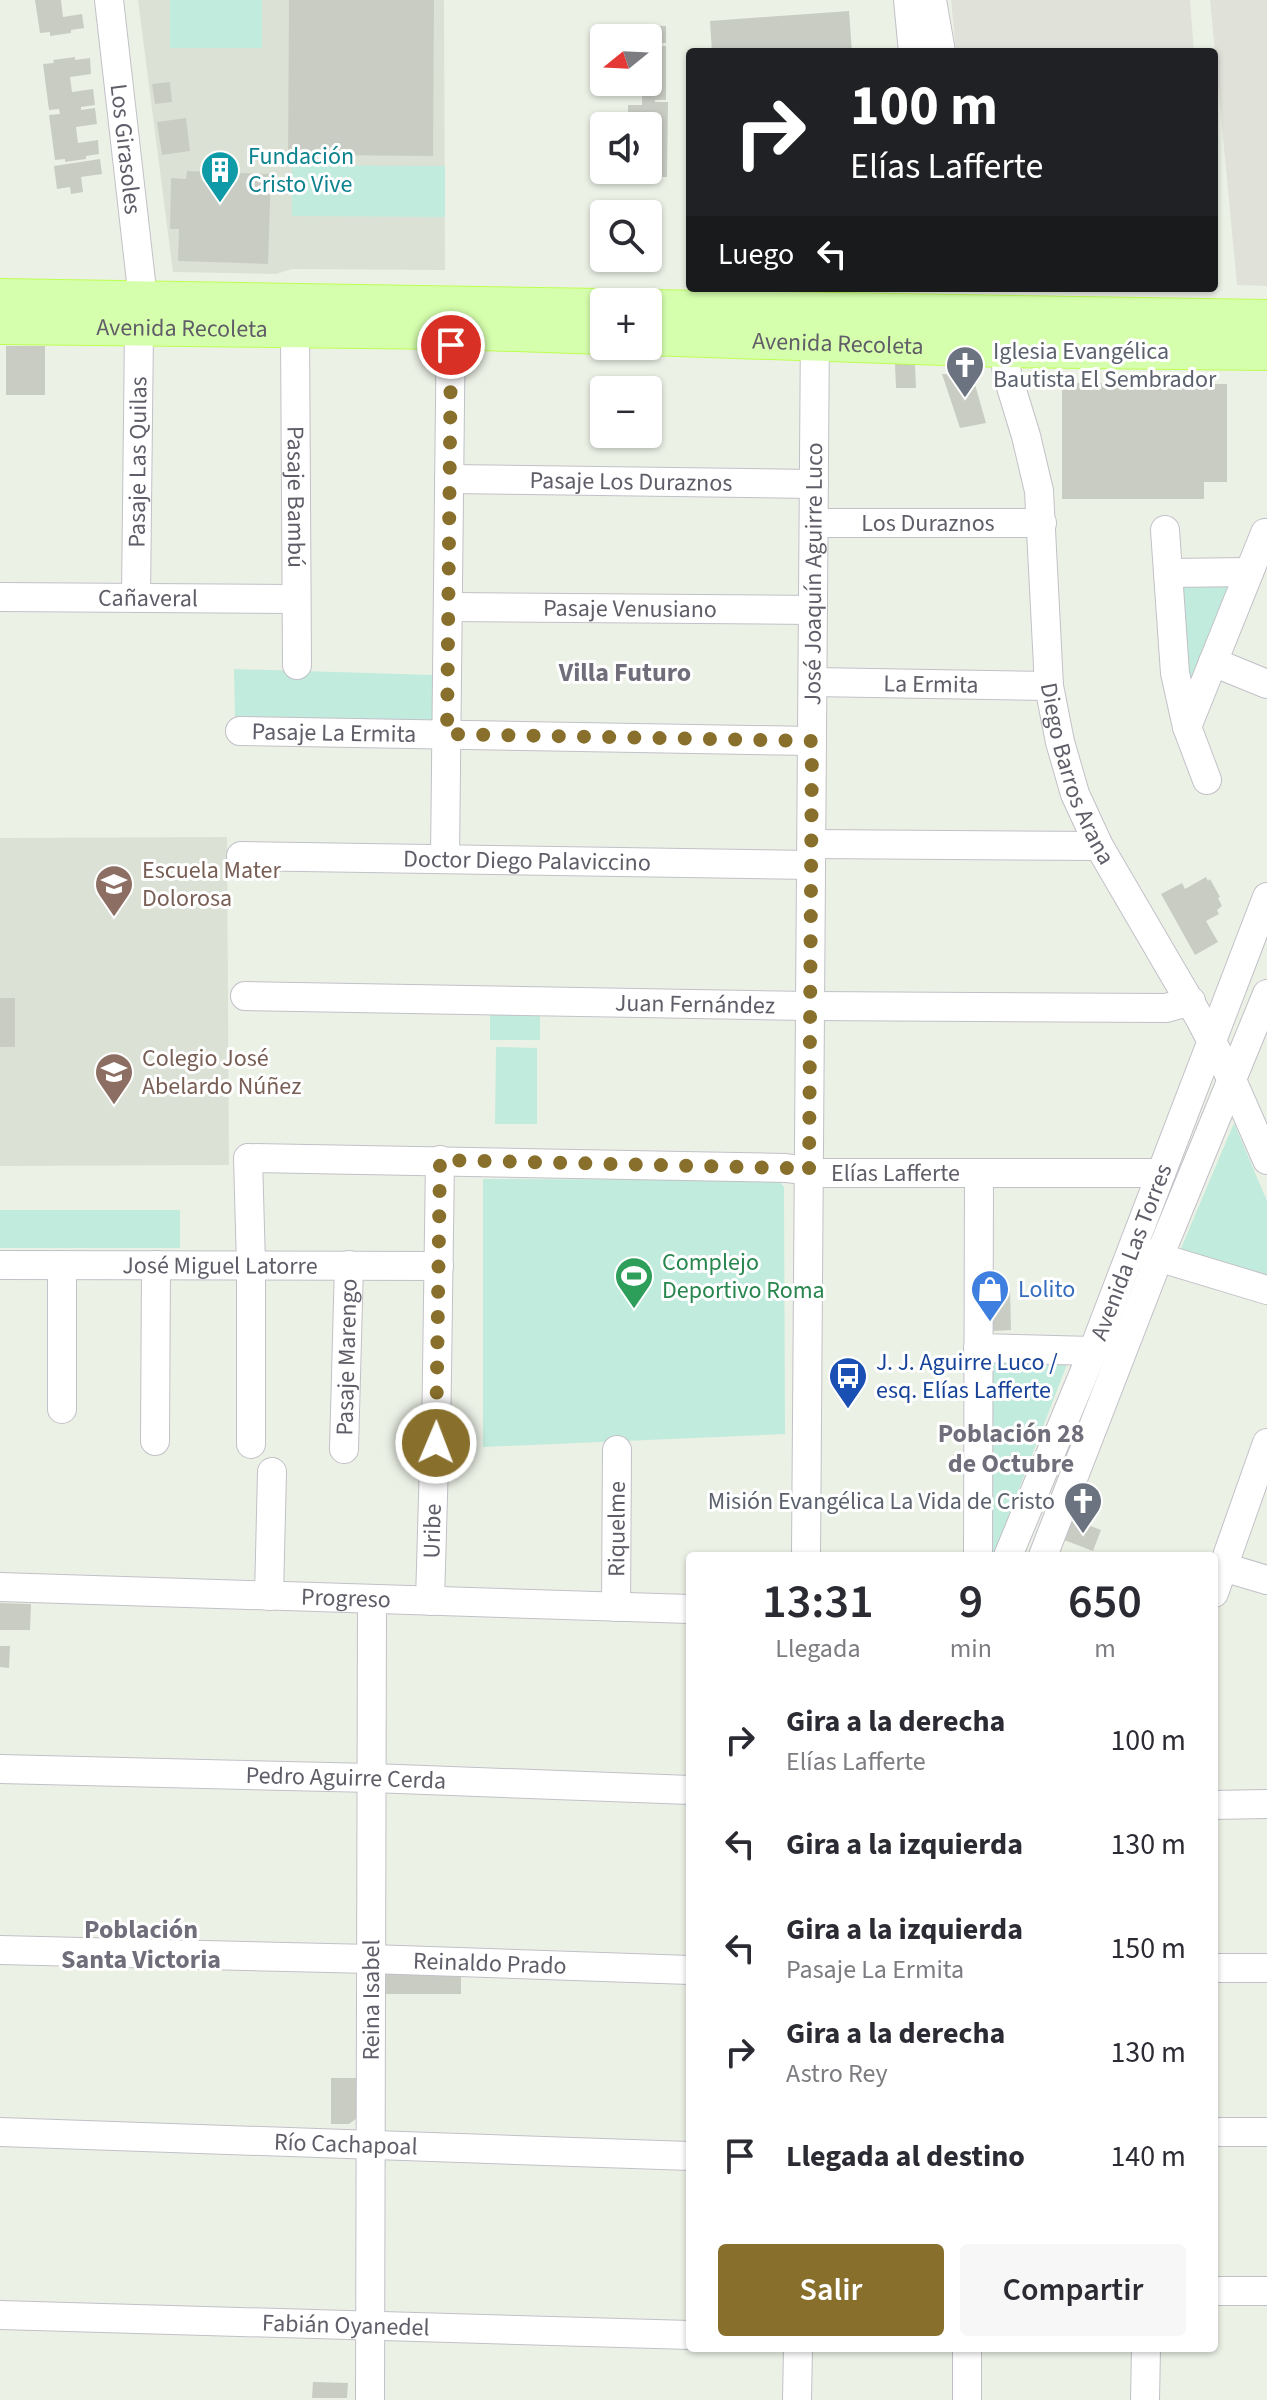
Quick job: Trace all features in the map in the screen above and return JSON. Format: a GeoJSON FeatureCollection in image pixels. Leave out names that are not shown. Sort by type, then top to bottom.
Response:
{"type":"FeatureCollection","features":[{"type":"Feature","properties":{"kind":"main road","name":"Avenida Recoleta"},"geometry":{"type":"LineString","coordinates":[[0,297],[295,329],[590,308]]}},
{"type":"Feature","properties":{"kind":"main road","name":"Avenida Recoleta"},"geometry":{"type":"LineString","coordinates":[[662,310],[815,326]]}},
{"type":"Feature","properties":{"kind":"main road","name":"Avenida Recoleta"},"geometry":{"type":"LineString","coordinates":[[0,326],[127,313],[451,318],[590,334]]}},
{"type":"Feature","properties":{"kind":"main road","name":"Avenida Recoleta"},"geometry":{"type":"LineString","coordinates":[[946,316],[1004,349],[1267,352]]}},
{"type":"Feature","properties":{"kind":"main road","name":"Avenida Recoleta"},"geometry":{"type":"LineString","coordinates":[[662,336],[946,316],[1267,318]]}},
{"type":"Feature","properties":{"kind":"street","name":"Los Girasoles"},"geometry":{"type":"LineString","coordinates":[[109,0],[127,313]]}},
{"type":"Feature","properties":{"kind":"street"},"geometry":{"type":"LineString","coordinates":[[908,0],[913,48]]}},
{"type":"Feature","properties":{"kind":"street"},"geometry":{"type":"LineString","coordinates":[[932,0],[940,48]]}},
{"type":"Feature","properties":{"kind":"street","name":"Pasaje Las Quilas"},"geometry":{"type":"LineString","coordinates":[[127,313],[136,598]]}},
{"type":"Feature","properties":{"kind":"street"},"geometry":{"type":"LineString","coordinates":[[445,859],[451,318]]}},
{"type":"Feature","properties":{"kind":"street","name":"José Joaquín Aguirre Luco"},"geometry":{"type":"LineString","coordinates":[[806,1552],[815,326]]}},
{"type":"Feature","properties":{"kind":"street","name":"Pasaje Bambú"},"geometry":{"type":"LineString","coordinates":[[295,329],[297,665]]}},
{"type":"Feature","properties":{"kind":"street","name":"Diego Barros Arana"},"geometry":{"type":"LineString","coordinates":[[1004,349],[1007,374],[1035,467],[1042,523],[1049,686],[1067,767],[1099,846],[1191,1001],[1232,1080],[1267,1160]]}},
{"type":"Feature","properties":{"kind":"street","name":"Pasaje Los Duraznos"},"geometry":{"type":"LineString","coordinates":[[449,479],[814,484]]}},
{"type":"Feature","properties":{"kind":"street","name":"Los Duraznos"},"geometry":{"type":"LineString","coordinates":[[814,523],[1042,523]]}},
{"type":"Feature","properties":{"kind":"street"},"geometry":{"type":"LineString","coordinates":[[1165,530],[1175,673],[1187,727],[1207,780]]}},
{"type":"Feature","properties":{"kind":"street"},"geometry":{"type":"LineString","coordinates":[[1187,727],[1265,533]]}},
{"type":"Feature","properties":{"kind":"street"},"geometry":{"type":"LineString","coordinates":[[1168,573],[1249,572]]}},
{"type":"Feature","properties":{"kind":"street","name":"Cañaveral"},"geometry":{"type":"LineString","coordinates":[[0,597],[296,599]]}},
{"type":"Feature","properties":{"kind":"street","name":"Pasaje Venusiano"},"geometry":{"type":"LineString","coordinates":[[448,607],[813,610]]}},
{"type":"Feature","properties":{"kind":"street"},"geometry":{"type":"LineString","coordinates":[[1213,662],[1267,684]]}},
{"type":"Feature","properties":{"kind":"street","name":"La Ermita"},"geometry":{"type":"LineString","coordinates":[[813,682],[1049,686]]}},
{"type":"Feature","properties":{"kind":"street","name":"Pasaje La Ermita"},"geometry":{"type":"LineString","coordinates":[[240,731],[812,741]]}},
{"type":"Feature","properties":{"kind":"street","name":"Doctor Diego Palaviccino"},"geometry":{"type":"LineString","coordinates":[[241,856],[445,859],[812,855],[1099,846]]}},
{"type":"Feature","properties":{"kind":"street","name":"Avenida Las Torres"},"geometry":{"type":"LineString","coordinates":[[1044,1552],[1146,1253],[1161,1173],[1211,1040],[1258,948],[1267,897]]}},
{"type":"Feature","properties":{"kind":"street","name":"Avenida Las Torres"},"geometry":{"type":"LineString","coordinates":[[1010,1552],[1093,1351],[1146,1253],[1232,1080],[1267,994]]}},
{"type":"Feature","properties":{"kind":"street","name":"Juan Fernández"},"geometry":{"type":"LineString","coordinates":[[245,996],[810,1006],[1157,1008],[1176,1007],[1191,1001]]}},
{"type":"Feature","properties":{"kind":"street","name":"Elías Lafferte"},"geometry":{"type":"LineString","coordinates":[[251,1265],[248,1158],[786,1168],[823,1173],[1161,1173]]}},
{"type":"Feature","properties":{"kind":"street","name":"Uribe"},"geometry":{"type":"LineString","coordinates":[[430,1601],[440,1160]]}},
{"type":"Feature","properties":{"kind":"street"},"geometry":{"type":"LineString","coordinates":[[978,1552],[979,1174]]}},
{"type":"Feature","properties":{"kind":"street"},"geometry":{"type":"LineString","coordinates":[[1146,1253],[1267,1290]]}},
{"type":"Feature","properties":{"kind":"street","name":"José Miguel Latorre"},"geometry":{"type":"LineString","coordinates":[[0,1265],[439,1266]]}},
{"type":"Feature","properties":{"kind":"street"},"geometry":{"type":"LineString","coordinates":[[62,1265],[62,1409]]}},
{"type":"Feature","properties":{"kind":"street"},"geometry":{"type":"LineString","coordinates":[[155,1441],[156,1265]]}},
{"type":"Feature","properties":{"kind":"street"},"geometry":{"type":"LineString","coordinates":[[251,1265],[251,1444]]}},
{"type":"Feature","properties":{"kind":"street","name":"Pasaje Marengo"},"geometry":{"type":"LineString","coordinates":[[344,1449],[349,1265]]}},
{"type":"Feature","properties":{"kind":"street"},"geometry":{"type":"LineString","coordinates":[[978,1348],[1093,1351]]}},
{"type":"Feature","properties":{"kind":"street"},"geometry":{"type":"LineString","coordinates":[[1267,1443],[1219,1580],[1267,1580]]}},
{"type":"Feature","properties":{"kind":"street","name":"Riquelme"},"geometry":{"type":"LineString","coordinates":[[616,1607],[617,1450]]}},
{"type":"Feature","properties":{"kind":"street"},"geometry":{"type":"LineString","coordinates":[[269,1596],[272,1472]]}},
{"type":"Feature","properties":{"kind":"street","name":"Progreso"},"geometry":{"type":"LineString","coordinates":[[0,1587],[686,1609]]}},
{"type":"Feature","properties":{"kind":"street","name":"Reina Isabel"},"geometry":{"type":"LineString","coordinates":[[370,2400],[372,1599]]}},
{"type":"Feature","properties":{"kind":"street","name":"Pedro Aguirre Cerda"},"geometry":{"type":"LineString","coordinates":[[0,1769],[686,1790]]}},
{"type":"Feature","properties":{"kind":"street"},"geometry":{"type":"LineString","coordinates":[[1218,1805],[1267,1804]]}},
{"type":"Feature","properties":{"kind":"street","name":"Reinaldo Prado"},"geometry":{"type":"LineString","coordinates":[[0,1950],[686,1970]]}},
{"type":"Feature","properties":{"kind":"street"},"geometry":{"type":"LineString","coordinates":[[1218,1968],[1267,1968]]}},
{"type":"Feature","properties":{"kind":"street","name":"Río Cachapoal"},"geometry":{"type":"LineString","coordinates":[[0,2132],[686,2156]]}},
{"type":"Feature","properties":{"kind":"street"},"geometry":{"type":"LineString","coordinates":[[1218,2132],[1267,2132]]}},
{"type":"Feature","properties":{"kind":"street"},"geometry":{"type":"LineString","coordinates":[[1218,2291],[1267,2291]]}},
{"type":"Feature","properties":{"kind":"street","name":"Fabián Oyanedel"},"geometry":{"type":"LineString","coordinates":[[0,2315],[686,2335]]}},
{"type":"Feature","properties":{"kind":"street"},"geometry":{"type":"LineString","coordinates":[[797,2400],[798,2352]]}},
{"type":"Feature","properties":{"kind":"street"},"geometry":{"type":"LineString","coordinates":[[967,2352],[967,2400]]}},
{"type":"Feature","properties":{"kind":"street"},"geometry":{"type":"LineString","coordinates":[[1145,2400],[1146,2352]]}},
{"type":"Feature","properties":{"kind":"shaded area"},"geometry":{"type":"Polygon","coordinates":[[[138,0],[444,0],[445,270],[292,269],[276,274],[173,272],[138,0]]]}},
{"type":"Feature","properties":{"kind":"shaded area"},"geometry":{"type":"Polygon","coordinates":[[[170,0],[262,0],[262,48],[170,48],[170,0]]]}},
{"type":"Feature","properties":{"kind":"shaded area"},"geometry":{"type":"Polygon","coordinates":[[[951,0],[1190,0],[1194,48],[956,48],[951,0]]]}},
{"type":"Feature","properties":{"kind":"shaded area"},"geometry":{"type":"Polygon","coordinates":[[[1210,0],[1267,0],[1267,286],[1237,285],[1218,84],[1218,48],[1215,48],[1210,0]]]}},
{"type":"Feature","properties":{"kind":"shaded area"},"geometry":{"type":"Polygon","coordinates":[[[292,165],[445,166],[445,217],[292,216],[292,165]]]}},
{"type":"Feature","properties":{"kind":"shaded area"},"geometry":{"type":"Polygon","coordinates":[[[1237,580],[1196,678],[1182,678],[1176,583],[1237,580]]]}},
{"type":"Feature","properties":{"kind":"shaded area"},"geometry":{"type":"Polygon","coordinates":[[[234,669],[434,675],[435,722],[235,718],[234,669]]]}},
{"type":"Feature","properties":{"kind":"shaded area"},"geometry":{"type":"Polygon","coordinates":[[[227,837],[229,1165],[0,1166],[0,838],[227,837]]]}},
{"type":"Feature","properties":{"kind":"shaded area"},"geometry":{"type":"Polygon","coordinates":[[[490,1013],[540,1014],[540,1040],[490,1040],[490,1013]]]}},
{"type":"Feature","properties":{"kind":"shaded area"},"geometry":{"type":"Polygon","coordinates":[[[496,1047],[537,1048],[537,1124],[495,1124],[496,1047]]]}},
{"type":"Feature","properties":{"kind":"shaded area"},"geometry":{"type":"Polygon","coordinates":[[[1234,1123],[1267,1201],[1267,1278],[1179,1253],[1234,1123]]]}},
{"type":"Feature","properties":{"kind":"shaded area","name":"Complejo Deportivo Roma"},"geometry":{"type":"Polygon","coordinates":[[[483,1179],[778,1180],[784,1187],[785,1434],[483,1447],[483,1179]]]}},
{"type":"Feature","properties":{"kind":"shaded area"},"geometry":{"type":"Polygon","coordinates":[[[0,1210],[180,1210],[180,1248],[0,1248],[0,1210]]]}},
{"type":"Feature","properties":{"kind":"shaded area"},"geometry":{"type":"Polygon","coordinates":[[[1071,1354],[995,1552],[984,1552],[985,1361],[1071,1354]]]}},
{"type":"Feature","properties":{"kind":"building"},"geometry":{"type":"Polygon","coordinates":[[[35,0],[61,0],[63,17],[82,14],[84,28],[50,36],[50,32],[40,33],[35,0]]]}},
{"type":"Feature","properties":{"kind":"building"},"geometry":{"type":"Polygon","coordinates":[[[289,0],[434,0],[433,156],[317,155],[316,163],[288,162],[289,0]]]}},
{"type":"Feature","properties":{"kind":"building"},"geometry":{"type":"Polygon","coordinates":[[[849,11],[852,48],[712,48],[710,21],[849,11]]]}},
{"type":"Feature","properties":{"kind":"building"},"geometry":{"type":"Polygon","coordinates":[[[662,26],[666,26],[666,43],[662,43],[662,26]]]}},
{"type":"Feature","properties":{"kind":"building"},"geometry":{"type":"Polygon","coordinates":[[[662,46],[666,46],[666,100],[655,102],[668,102],[667,177],[662,177],[662,112],[628,112],[628,105],[642,105],[642,96],[662,96],[662,46]]]}},
{"type":"Feature","properties":{"kind":"building"},"geometry":{"type":"Polygon","coordinates":[[[75,57],[75,60],[90,58],[91,74],[70,77],[72,92],[93,89],[95,105],[81,107],[81,110],[95,108],[97,124],[76,127],[78,143],[98,140],[99,154],[65,162],[65,159],[55,160],[49,115],[60,114],[59,109],[49,110],[43,64],[75,57]]]}},
{"type":"Feature","properties":{"kind":"building"},"geometry":{"type":"Polygon","coordinates":[[[170,82],[172,102],[155,104],[152,84],[170,82]]]}},
{"type":"Feature","properties":{"kind":"building"},"geometry":{"type":"Polygon","coordinates":[[[186,118],[190,151],[162,155],[157,122],[186,118]]]}},
{"type":"Feature","properties":{"kind":"building"},"geometry":{"type":"Polygon","coordinates":[[[100,159],[102,174],[81,177],[83,192],[71,194],[70,187],[57,189],[54,166],[100,159]]]}},
{"type":"Feature","properties":{"kind":"building","name":"Fundación Cristo Vive"},"geometry":{"type":"Polygon","coordinates":[[[187,171],[271,174],[268,264],[178,261],[179,229],[170,229],[171,178],[186,179],[187,171]]]}},
{"type":"Feature","properties":{"kind":"building"},"geometry":{"type":"Polygon","coordinates":[[[6,346],[45,346],[45,395],[6,395],[6,346]]]}},
{"type":"Feature","properties":{"kind":"building"},"geometry":{"type":"Polygon","coordinates":[[[895,364],[915,364],[916,388],[896,388],[895,364]]]}},
{"type":"Feature","properties":{"kind":"building","name":"Iglesia Evangélica Bautista El Sembrador"},"geometry":{"type":"Polygon","coordinates":[[[942,374],[972,374],[986,423],[960,428],[942,374]]]}},
{"type":"Feature","properties":{"kind":"building"},"geometry":{"type":"Polygon","coordinates":[[[1062,383],[1227,384],[1227,482],[1204,482],[1204,499],[1062,499],[1062,383]]]}},
{"type":"Feature","properties":{"kind":"building"},"geometry":{"type":"Polygon","coordinates":[[[1206,877],[1220,897],[1222,906],[1217,910],[1219,914],[1206,921],[1218,942],[1195,955],[1161,894],[1182,883],[1185,889],[1206,877]]]}},
{"type":"Feature","properties":{"kind":"building"},"geometry":{"type":"Polygon","coordinates":[[[0,998],[15,998],[15,1047],[0,1047],[0,998]]]}},
{"type":"Feature","properties":{"kind":"building"},"geometry":{"type":"Polygon","coordinates":[[[1010,1288],[1011,1330],[993,1331],[985,1321],[984,1289],[1010,1288]]]}},
{"type":"Feature","properties":{"kind":"building","name":"Misión Evangélica La Vida de Cristo"},"geometry":{"type":"Polygon","coordinates":[[[1072,1519],[1101,1530],[1093,1551],[1064,1540],[1072,1519]]]}},
{"type":"Feature","properties":{"kind":"building"},"geometry":{"type":"Polygon","coordinates":[[[0,1603],[31,1604],[30,1630],[0,1630],[0,1603]]]}},
{"type":"Feature","properties":{"kind":"building"},"geometry":{"type":"Polygon","coordinates":[[[0,1646],[10,1646],[9,1668],[0,1667],[0,1646]]]}},
{"type":"Feature","properties":{"kind":"building"},"geometry":{"type":"Polygon","coordinates":[[[461,1968],[461,1994],[385,1994],[384,1973],[461,1968]]]}},
{"type":"Feature","properties":{"kind":"building"},"geometry":{"type":"Polygon","coordinates":[[[331,2078],[356,2078],[357,2118],[349,2124],[331,2124],[331,2078]]]}},
{"type":"Feature","properties":{"kind":"building"},"geometry":{"type":"Polygon","coordinates":[[[313,2382],[348,2383],[347,2398],[312,2398],[313,2382]]]}},
{"type":"Feature","properties":{"kind":"place","name":"Fundación Cristo Vive"},"geometry":{"type":"Point","coordinates":[220,204]}},
{"type":"Feature","properties":{"kind":"place","name":"Iglesia Evangélica Bautista El Sembrador"},"geometry":{"type":"Point","coordinates":[965,399]}},
{"type":"Feature","properties":{"kind":"place","name":"Escuela Mater Dolorosa"},"geometry":{"type":"Point","coordinates":[114,918]}},
{"type":"Feature","properties":{"kind":"place","name":"Colegio José Abelardo Núñez"},"geometry":{"type":"Point","coordinates":[114,1106]}},
{"type":"Feature","properties":{"kind":"place","name":"Complejo Deportivo Roma"},"geometry":{"type":"Point","coordinates":[634,1310]}},
{"type":"Feature","properties":{"kind":"place","name":"Lolito"},"geometry":{"type":"Point","coordinates":[990,1323]}},
{"type":"Feature","properties":{"kind":"place","name":"J. J. Aguirre Luco / esq. Elías Lafferte"},"geometry":{"type":"Point","coordinates":[848,1410]}},
{"type":"Feature","properties":{"kind":"place","name":"Misión Evangélica La Vida de Cristo"},"geometry":{"type":"Point","coordinates":[1083,1535]}},
{"type":"Feature","properties":{"kind":"district","name":"Villa Futuro"},"geometry":{"type":"Point","coordinates":[625,672]}},
{"type":"Feature","properties":{"kind":"district","name":"Población 28 de Octubre"},"geometry":{"type":"Point","coordinates":[1011,1448]}},
{"type":"Feature","properties":{"kind":"district","name":"Población Santa Victoria"},"geometry":{"type":"Point","coordinates":[141,1944]}},
{"type":"Feature","properties":{"kind":"route"},"geometry":{"type":"LineString","coordinates":[[436,1443],[440,1160],[809,1171],[812,741],[447,734],[451,345]]}}]}
